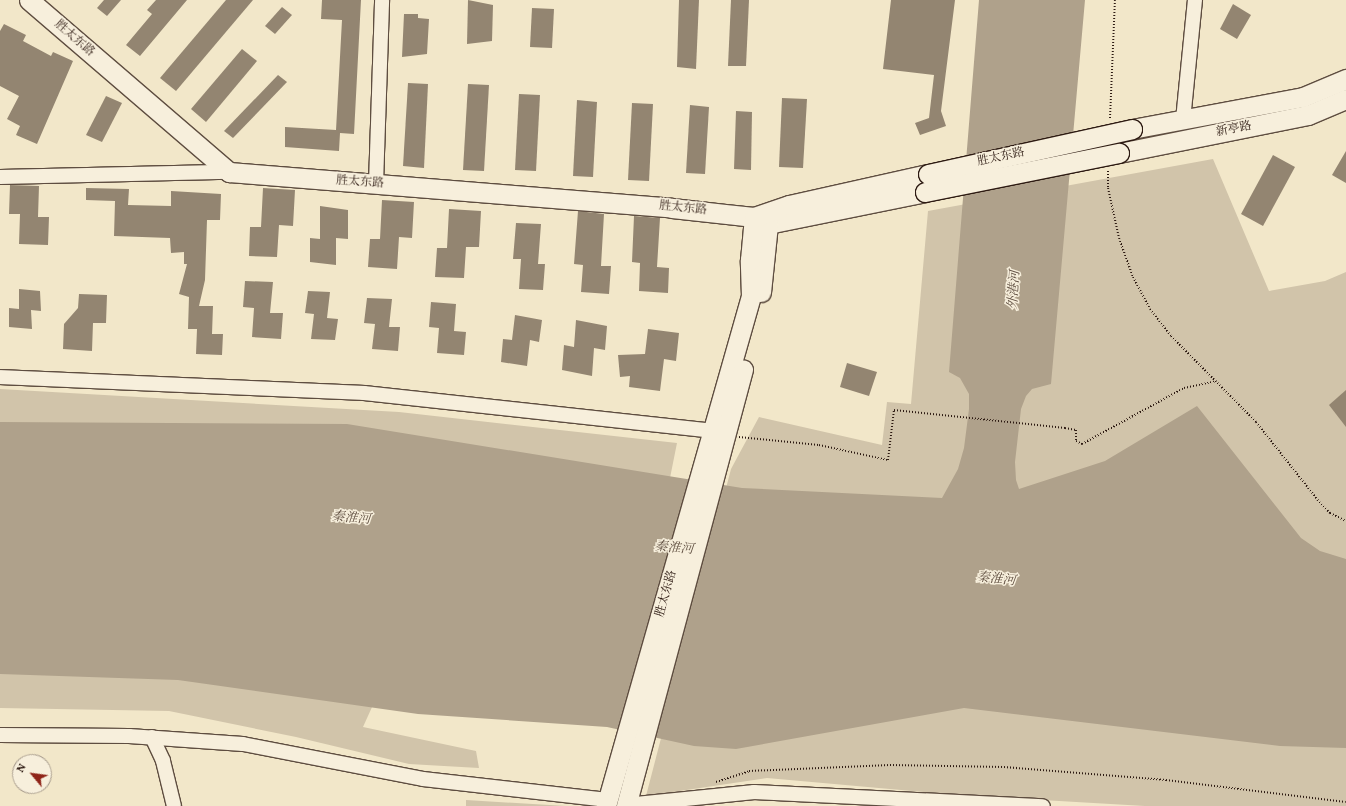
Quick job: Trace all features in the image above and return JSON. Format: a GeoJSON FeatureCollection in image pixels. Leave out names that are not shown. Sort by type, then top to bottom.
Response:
{"type":"FeatureCollection","features":[{"type":"Feature","properties":{"kind":"main road","name":"胜太东路"},"geometry":{"type":"LineString","coordinates":[[29,0],[229,172],[376,184],[761,220],[927,183],[1132,129]]}},
{"type":"Feature","properties":{"kind":"main road","name":"新亭路"},"geometry":{"type":"LineString","coordinates":[[1132,129],[1303,97],[1346,79]]}},
{"type":"Feature","properties":{"kind":"main road","name":"新亭路"},"geometry":{"type":"LineString","coordinates":[[1114,159],[1308,115],[1346,99]]}},
{"type":"Feature","properties":{"kind":"main road","name":"胜太东路"},"geometry":{"type":"LineString","coordinates":[[927,183],[1114,159]]}},
{"type":"Feature","properties":{"kind":"main road","name":"胜太东路"},"geometry":{"type":"LineString","coordinates":[[616,804],[623,747],[760,302],[761,220]]}},
{"type":"Feature","properties":{"kind":"main road","name":"胜太东路"},"geometry":{"type":"LineString","coordinates":[[616,804],[641,752],[717,441]]}},
{"type":"Feature","properties":{"kind":"street"},"geometry":{"type":"LineString","coordinates":[[376,184],[382,0]]}},
{"type":"Feature","properties":{"kind":"street"},"geometry":{"type":"LineString","coordinates":[[1183,120],[1195,0]]}},
{"type":"Feature","properties":{"kind":"street"},"geometry":{"type":"LineString","coordinates":[[0,178],[229,172]]}},
{"type":"Feature","properties":{"kind":"street"},"geometry":{"type":"LineString","coordinates":[[0,377],[364,393],[717,441]]}},
{"type":"Feature","properties":{"kind":"street"},"geometry":{"type":"LineString","coordinates":[[0,735],[152,738],[243,744],[423,779],[616,804],[754,792],[1043,806]]}},
{"type":"Feature","properties":{"kind":"street"},"geometry":{"type":"LineString","coordinates":[[152,738],[163,761],[174,806]]}},
{"type":"Feature","properties":{"kind":"path"},"geometry":{"type":"LineString","coordinates":[[1110,126],[1115,0]]}},
{"type":"Feature","properties":{"kind":"path"},"geometry":{"type":"LineString","coordinates":[[1114,159],[1108,188],[1119,238],[1133,277],[1150,309],[1171,336],[1256,422],[1321,504],[1330,513],[1346,521]]}},
{"type":"Feature","properties":{"kind":"path"},"geometry":{"type":"LineString","coordinates":[[717,441],[819,445],[888,460],[894,410],[1076,430],[1076,441],[1082,444],[1184,388],[1216,380]]}},
{"type":"Feature","properties":{"kind":"path"},"geometry":{"type":"LineString","coordinates":[[713,784],[749,771],[890,765],[1004,767],[1166,780],[1346,802]]}},
{"type":"Feature","properties":{"kind":"shaded area"},"geometry":{"type":"Polygon","coordinates":[[[1213,159],[1269,291],[1325,281],[1346,272],[1346,806],[1145,806],[957,795],[767,778],[646,796],[731,469],[759,417],[882,445],[887,402],[911,404],[928,211],[1213,159]]]}},
{"type":"Feature","properties":{"kind":"shaded area"},"geometry":{"type":"Polygon","coordinates":[[[0,389],[399,412],[677,443],[668,488],[481,466],[363,727],[476,751],[479,768],[409,764],[296,737],[169,711],[0,708],[0,389]]]}},
{"type":"Feature","properties":{"kind":"shaded area"},"geometry":{"type":"Polygon","coordinates":[[[466,800],[566,806],[466,806],[466,800]]]}},
{"type":"Feature","properties":{"kind":"water"},"geometry":{"type":"Polygon","coordinates":[[[979,0],[1085,0],[1051,384],[1032,389],[1026,396],[1021,409],[1015,462],[1016,480],[1019,489],[1105,461],[1197,406],[1301,538],[1320,551],[1346,559],[1346,748],[1280,746],[964,708],[736,749],[694,746],[607,727],[418,714],[178,680],[0,674],[0,422],[347,424],[742,488],[942,498],[958,469],[964,448],[969,409],[969,394],[960,378],[949,372],[979,0]]]}},
{"type":"Feature","properties":{"kind":"building"},"geometry":{"type":"Polygon","coordinates":[[[104,0],[121,0],[107,16],[97,8],[104,0]]]}},
{"type":"Feature","properties":{"kind":"building"},"geometry":{"type":"Polygon","coordinates":[[[156,0],[187,0],[140,56],[126,45],[152,14],[147,10],[156,0]]]}},
{"type":"Feature","properties":{"kind":"building"},"geometry":{"type":"Polygon","coordinates":[[[226,0],[253,0],[176,91],[160,78],[226,0]]]}},
{"type":"Feature","properties":{"kind":"building"},"geometry":{"type":"Polygon","coordinates":[[[322,0],[361,0],[354,134],[340,133],[339,151],[285,147],[285,127],[336,130],[342,20],[321,19],[322,0]]]}},
{"type":"Feature","properties":{"kind":"building"},"geometry":{"type":"Polygon","coordinates":[[[468,0],[493,5],[492,41],[467,44],[468,0]]]}},
{"type":"Feature","properties":{"kind":"building"},"geometry":{"type":"Polygon","coordinates":[[[679,0],[699,0],[696,69],[677,67],[679,0]]]}},
{"type":"Feature","properties":{"kind":"building"},"geometry":{"type":"Polygon","coordinates":[[[731,0],[749,0],[746,66],[728,66],[731,0]]]}},
{"type":"Feature","properties":{"kind":"building"},"geometry":{"type":"Polygon","coordinates":[[[891,0],[955,0],[941,111],[946,126],[920,135],[915,123],[929,118],[934,75],[883,69],[891,0]]]}},
{"type":"Feature","properties":{"kind":"building"},"geometry":{"type":"Polygon","coordinates":[[[1233,4],[1251,15],[1237,39],[1220,29],[1233,4]]]}},
{"type":"Feature","properties":{"kind":"building"},"geometry":{"type":"Polygon","coordinates":[[[282,7],[292,15],[275,34],[265,26],[282,7]]]}},
{"type":"Feature","properties":{"kind":"building"},"geometry":{"type":"Polygon","coordinates":[[[532,8],[554,9],[552,48],[530,47],[532,8]]]}},
{"type":"Feature","properties":{"kind":"building"},"geometry":{"type":"Polygon","coordinates":[[[404,14],[418,14],[418,18],[429,19],[427,54],[402,57],[404,14]]]}},
{"type":"Feature","properties":{"kind":"building"},"geometry":{"type":"Polygon","coordinates":[[[4,24],[26,35],[23,41],[51,56],[53,52],[73,61],[37,144],[16,135],[20,126],[7,119],[19,96],[0,86],[0,31],[4,24]]]}},
{"type":"Feature","properties":{"kind":"building"},"geometry":{"type":"Polygon","coordinates":[[[242,49],[257,61],[206,122],[191,109],[242,49]]]}},
{"type":"Feature","properties":{"kind":"building"},"geometry":{"type":"Polygon","coordinates":[[[278,75],[287,82],[233,138],[224,131],[278,75]]]}},
{"type":"Feature","properties":{"kind":"building"},"geometry":{"type":"Polygon","coordinates":[[[408,83],[428,84],[424,168],[403,166],[408,83]]]}},
{"type":"Feature","properties":{"kind":"building"},"geometry":{"type":"Polygon","coordinates":[[[468,84],[489,85],[484,171],[463,170],[468,84]]]}},
{"type":"Feature","properties":{"kind":"building"},"geometry":{"type":"Polygon","coordinates":[[[519,94],[540,95],[536,171],[515,170],[519,94]]]}},
{"type":"Feature","properties":{"kind":"building"},"geometry":{"type":"Polygon","coordinates":[[[106,96],[122,103],[102,142],[86,135],[106,96]]]}},
{"type":"Feature","properties":{"kind":"building"},"geometry":{"type":"Polygon","coordinates":[[[782,98],[807,99],[803,168],[779,167],[782,98]]]}},
{"type":"Feature","properties":{"kind":"building"},"geometry":{"type":"Polygon","coordinates":[[[577,100],[597,102],[593,177],[573,176],[577,100]]]}},
{"type":"Feature","properties":{"kind":"building"},"geometry":{"type":"Polygon","coordinates":[[[632,103],[653,104],[649,181],[628,180],[632,103]]]}},
{"type":"Feature","properties":{"kind":"building"},"geometry":{"type":"Polygon","coordinates":[[[690,105],[709,107],[705,174],[686,173],[690,105]]]}},
{"type":"Feature","properties":{"kind":"building"},"geometry":{"type":"Polygon","coordinates":[[[736,111],[752,112],[751,170],[734,169],[736,111]]]}},
{"type":"Feature","properties":{"kind":"building"},"geometry":{"type":"Polygon","coordinates":[[[1346,151],[1346,183],[1332,175],[1346,151]]]}},
{"type":"Feature","properties":{"kind":"building"},"geometry":{"type":"Polygon","coordinates":[[[1273,155],[1295,167],[1263,226],[1241,214],[1273,155]]]}},
{"type":"Feature","properties":{"kind":"building"},"geometry":{"type":"Polygon","coordinates":[[[10,185],[39,186],[38,217],[49,217],[48,245],[19,244],[20,214],[9,214],[10,185]]]}},
{"type":"Feature","properties":{"kind":"building"},"geometry":{"type":"Polygon","coordinates":[[[86,188],[129,189],[128,205],[171,206],[171,191],[221,194],[220,220],[207,220],[205,280],[199,306],[213,306],[212,334],[223,334],[222,355],[196,354],[197,329],[188,329],[189,297],[179,294],[187,264],[184,264],[184,252],[171,253],[170,238],[114,236],[115,201],[86,200],[86,188]]]}},
{"type":"Feature","properties":{"kind":"building"},"geometry":{"type":"Polygon","coordinates":[[[263,188],[295,190],[293,226],[279,225],[277,257],[249,256],[250,227],[261,227],[263,188]]]}},
{"type":"Feature","properties":{"kind":"building"},"geometry":{"type":"Polygon","coordinates":[[[382,200],[414,202],[412,238],[399,237],[397,269],[368,267],[370,239],[380,239],[382,200]]]}},
{"type":"Feature","properties":{"kind":"building"},"geometry":{"type":"Polygon","coordinates":[[[320,206],[348,210],[348,239],[336,238],[336,265],[310,262],[310,238],[320,239],[320,206]]]}},
{"type":"Feature","properties":{"kind":"building"},"geometry":{"type":"Polygon","coordinates":[[[449,209],[481,211],[479,247],[466,247],[464,278],[435,277],[437,248],[447,248],[449,209]]]}},
{"type":"Feature","properties":{"kind":"building"},"geometry":{"type":"Polygon","coordinates":[[[578,211],[604,214],[601,266],[611,266],[609,294],[581,292],[583,265],[574,264],[578,211]]]}},
{"type":"Feature","properties":{"kind":"building"},"geometry":{"type":"Polygon","coordinates":[[[634,216],[660,218],[657,267],[669,268],[668,293],[639,291],[640,263],[632,262],[634,216]]]}},
{"type":"Feature","properties":{"kind":"building"},"geometry":{"type":"Polygon","coordinates":[[[516,223],[541,224],[538,264],[545,264],[543,290],[519,289],[521,259],[513,259],[516,223]]]}},
{"type":"Feature","properties":{"kind":"building"},"geometry":{"type":"Polygon","coordinates":[[[245,281],[273,282],[270,313],[283,313],[281,339],[252,337],[254,308],[243,307],[245,281]]]}},
{"type":"Feature","properties":{"kind":"building"},"geometry":{"type":"Polygon","coordinates":[[[19,289],[40,291],[41,311],[31,310],[32,329],[9,327],[9,308],[19,309],[19,289]]]}},
{"type":"Feature","properties":{"kind":"building"},"geometry":{"type":"Polygon","coordinates":[[[308,291],[330,292],[327,318],[338,319],[335,340],[311,339],[314,314],[305,313],[308,291]]]}},
{"type":"Feature","properties":{"kind":"building"},"geometry":{"type":"Polygon","coordinates":[[[79,294],[107,295],[106,323],[93,323],[92,351],[63,349],[64,324],[78,308],[79,294]]]}},
{"type":"Feature","properties":{"kind":"building"},"geometry":{"type":"Polygon","coordinates":[[[367,298],[392,299],[389,327],[400,327],[398,351],[372,349],[375,324],[364,323],[367,298]]]}},
{"type":"Feature","properties":{"kind":"building"},"geometry":{"type":"Polygon","coordinates":[[[431,302],[456,304],[454,331],[466,332],[464,355],[437,353],[439,328],[429,327],[431,302]]]}},
{"type":"Feature","properties":{"kind":"building"},"geometry":{"type":"Polygon","coordinates":[[[515,315],[542,320],[539,342],[530,340],[527,366],[501,362],[503,339],[512,340],[515,315]]]}},
{"type":"Feature","properties":{"kind":"building"},"geometry":{"type":"Polygon","coordinates":[[[576,320],[607,326],[605,350],[594,348],[592,376],[562,370],[564,345],[574,347],[576,320]]]}},
{"type":"Feature","properties":{"kind":"building"},"geometry":{"type":"Polygon","coordinates":[[[648,329],[679,333],[676,361],[664,359],[660,391],[629,387],[630,376],[620,377],[618,355],[645,354],[648,329]]]}},
{"type":"Feature","properties":{"kind":"building"},"geometry":{"type":"Polygon","coordinates":[[[847,363],[877,372],[869,396],[840,387],[847,363]]]}},
{"type":"Feature","properties":{"kind":"building"},"geometry":{"type":"Polygon","coordinates":[[[1346,390],[1346,427],[1329,405],[1346,390]]]}},
{"type":"Feature","properties":{"kind":"water label","name":"外港河"},"geometry":{"type":"Point","coordinates":[1015,290]}},
{"type":"Feature","properties":{"kind":"water label","name":"秦淮河"},"geometry":{"type":"Point","coordinates":[351,519]}},
{"type":"Feature","properties":{"kind":"water label","name":"秦淮河"},"geometry":{"type":"Point","coordinates":[674,549]}},
{"type":"Feature","properties":{"kind":"water label","name":"秦淮河"},"geometry":{"type":"Point","coordinates":[996,580]}}]}
